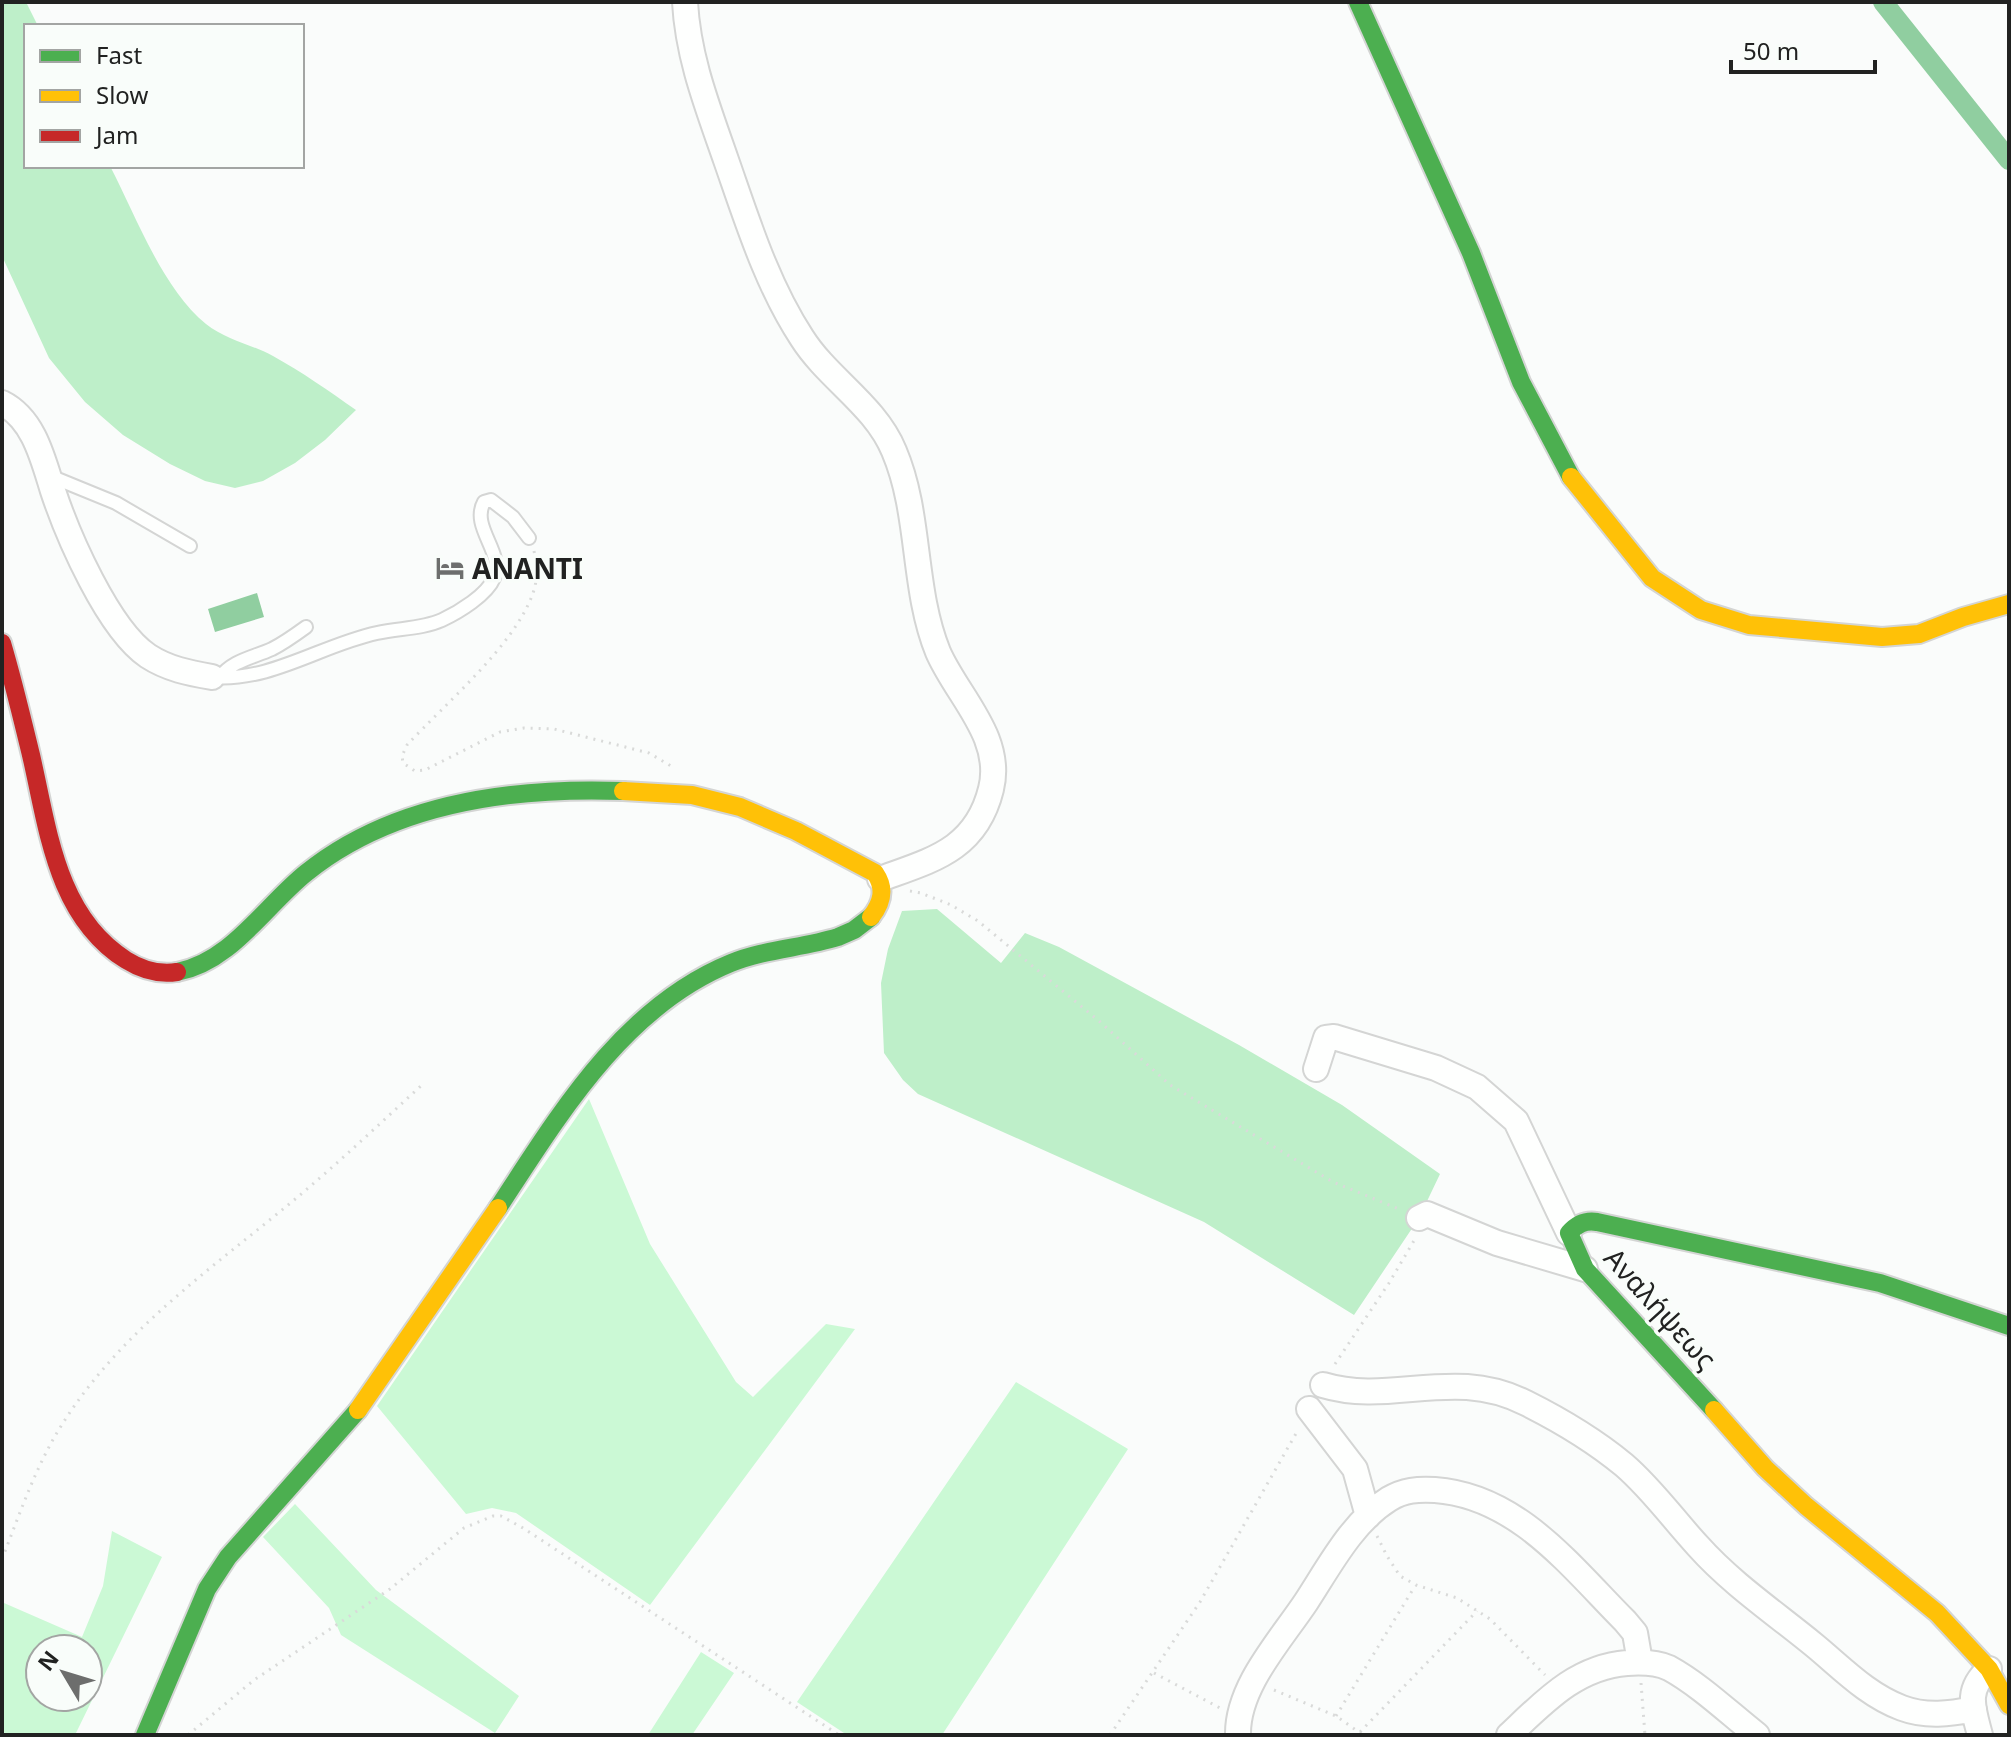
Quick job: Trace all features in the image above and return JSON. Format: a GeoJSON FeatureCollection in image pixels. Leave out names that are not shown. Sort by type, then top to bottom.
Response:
{"type":"FeatureCollection","features":[{"type":"Feature","properties":{"kind":"street"},"geometry":{"type":"LineString","coordinates":[[685,2],[693,64],[749,228],[803,339],[868,411],[893,448],[903,480],[926,612],[937,648],[950,679],[986,734],[994,764],[984,809],[962,842],[940,856],[881,883]]}},
{"type":"Feature","properties":{"kind":"street"},"geometry":{"type":"LineString","coordinates":[[1358,2],[1471,253],[1521,382],[1571,477],[1652,578],[1701,610],[1749,625],[1882,637],[1919,634],[2009,604]]}},
{"type":"Feature","properties":{"kind":"street"},"geometry":{"type":"LineString","coordinates":[[2,403],[30,429],[62,518],[82,561],[109,609],[137,646],[172,668],[216,678]]}},
{"type":"Feature","properties":{"kind":"street"},"geometry":{"type":"LineString","coordinates":[[2,643],[18,697],[44,826],[62,880],[85,920],[113,951],[129,962],[158,973],[187,972],[216,957],[318,863],[369,833],[458,803],[516,794],[589,789],[671,793],[721,801],[772,821],[869,868],[881,883],[880,902],[873,915],[848,934],[823,942],[753,955],[695,979],[655,1011],[588,1078],[567,1103],[456,1272],[359,1409],[228,1557],[207,1589],[145,1735]]}},
{"type":"Feature","properties":{"kind":"street"},"geometry":{"type":"LineString","coordinates":[[1316,1069],[1326,1038],[1334,1037],[1436,1068],[1477,1087],[1516,1121],[1569,1233]]}},
{"type":"Feature","properties":{"kind":"street"},"geometry":{"type":"LineString","coordinates":[[1423,1216],[1497,1243],[1585,1269]]}},
{"type":"Feature","properties":{"kind":"street","name":"Αναλήψεως"},"geometry":{"type":"LineString","coordinates":[[2009,1326],[1880,1283],[1609,1226],[1591,1219],[1576,1223],[1569,1233],[1585,1269],[1765,1468],[1806,1506],[1922,1599],[1956,1632],[1989,1669],[2009,1705]]}},
{"type":"Feature","properties":{"kind":"street"},"geometry":{"type":"LineString","coordinates":[[1323,1385],[1346,1392],[1476,1387],[1500,1392],[1528,1404],[1590,1440],[1624,1465],[1718,1567],[1858,1683],[1894,1705],[1913,1712],[1944,1714],[1974,1709]]}},
{"type":"Feature","properties":{"kind":"street"},"geometry":{"type":"LineString","coordinates":[[1309,1409],[1355,1469],[1368,1516]]}},
{"type":"Feature","properties":{"kind":"street"},"geometry":{"type":"LineString","coordinates":[[1238,1726],[1254,1681],[1348,1539],[1368,1516],[1405,1490],[1423,1489],[1472,1496],[1513,1516],[1535,1532],[1635,1633],[1640,1662]]}},
{"type":"Feature","properties":{"kind":"street"},"geometry":{"type":"LineString","coordinates":[[1509,1735],[1559,1689],[1584,1674],[1601,1667],[1640,1662],[1666,1667],[1757,1735]]}},
{"type":"Feature","properties":{"kind":"street"},"geometry":{"type":"LineString","coordinates":[[1980,1735],[1974,1709],[1975,1684],[1989,1669]]}},
{"type":"Feature","properties":{"kind":"lane"},"geometry":{"type":"LineString","coordinates":[[48,475],[116,503],[190,546]]}},
{"type":"Feature","properties":{"kind":"lane"},"geometry":{"type":"LineString","coordinates":[[216,678],[243,678],[376,633],[425,626],[456,612],[485,591],[496,574],[495,561],[480,515],[484,502],[491,500],[503,508],[529,538]]}},
{"type":"Feature","properties":{"kind":"lane"},"geometry":{"type":"LineString","coordinates":[[216,678],[239,660],[270,650],[306,627]]}},
{"type":"Feature","properties":{"kind":"path"},"geometry":{"type":"LineString","coordinates":[[529,538],[536,556],[537,578],[527,608],[489,659],[407,745],[402,756],[403,763],[415,771],[425,770],[500,732],[524,728],[554,729],[649,753],[665,761],[673,771],[671,793]]}},
{"type":"Feature","properties":{"kind":"path"},"geometry":{"type":"LineString","coordinates":[[881,883],[921,893],[964,913],[1099,1021],[1170,1085],[1333,1182],[1423,1216],[1389,1283],[1323,1385]]}},
{"type":"Feature","properties":{"kind":"path"},"geometry":{"type":"LineString","coordinates":[[2,1559],[47,1449],[74,1406],[119,1350],[164,1305],[320,1178],[423,1084]]}},
{"type":"Feature","properties":{"kind":"path"},"geometry":{"type":"LineString","coordinates":[[1110,1735],[1200,1602],[1309,1409]]}},
{"type":"Feature","properties":{"kind":"path"},"geometry":{"type":"LineString","coordinates":[[188,1735],[254,1680],[390,1589],[451,1538],[477,1521],[501,1516],[839,1735]]}},
{"type":"Feature","properties":{"kind":"path"},"geometry":{"type":"LineString","coordinates":[[1368,1516],[1400,1576],[1416,1585],[1457,1598],[1490,1619],[1559,1689]]}},
{"type":"Feature","properties":{"kind":"path"},"geometry":{"type":"LineString","coordinates":[[1336,1716],[1416,1585]]}},
{"type":"Feature","properties":{"kind":"path"},"geometry":{"type":"LineString","coordinates":[[1254,1681],[1336,1716],[1361,1734],[1477,1611]]}},
{"type":"Feature","properties":{"kind":"path"},"geometry":{"type":"LineString","coordinates":[[1640,1662],[1645,1735]]}},
{"type":"Feature","properties":{"kind":"path"},"geometry":{"type":"LineString","coordinates":[[1154,1673],[1238,1726]]}},
{"type":"Feature","properties":{"kind":"shaded area"},"geometry":{"type":"Polygon","coordinates":[[[2,2],[26,2],[37,24],[24,24],[24,168],[111,168],[151,250],[190,309],[214,329],[273,356],[356,410],[295,463],[263,481],[235,488],[205,481],[123,435],[85,402],[49,358],[2,256],[2,2]]]}},
{"type":"Feature","properties":{"kind":"shaded area"},"geometry":{"type":"Polygon","coordinates":[[[257,593],[264,617],[215,632],[208,609],[257,593]]]}},
{"type":"Feature","properties":{"kind":"shaded area"},"geometry":{"type":"Polygon","coordinates":[[[937,909],[1001,963],[1025,933],[1059,947],[1342,1105],[1440,1174],[1419,1218],[1354,1315],[1204,1222],[918,1094],[903,1080],[884,1053],[881,983],[888,949],[902,911],[937,909]]]}},
{"type":"Feature","properties":{"kind":"shaded area"},"geometry":{"type":"Polygon","coordinates":[[[589,1099],[650,1244],[736,1382],[753,1397],[826,1324],[855,1329],[650,1605],[516,1513],[492,1508],[466,1514],[377,1406],[589,1099]]]}},
{"type":"Feature","properties":{"kind":"shaded area"},"geometry":{"type":"Polygon","coordinates":[[[1016,1382],[1128,1449],[942,1735],[847,1735],[797,1702],[1016,1382]]]}},
{"type":"Feature","properties":{"kind":"shaded area"},"geometry":{"type":"Polygon","coordinates":[[[295,1504],[376,1590],[519,1696],[495,1733],[341,1635],[329,1608],[263,1537],[295,1504]]]}},
{"type":"Feature","properties":{"kind":"shaded area"},"geometry":{"type":"Polygon","coordinates":[[[112,1531],[162,1557],[104,1676],[104,1633],[84,1633],[103,1586],[112,1531]]]}},
{"type":"Feature","properties":{"kind":"shaded area"},"geometry":{"type":"Polygon","coordinates":[[[4,1603],[73,1633],[24,1633],[24,1713],[86,1713],[75,1735],[2,1735],[4,1603]]]}},
{"type":"Feature","properties":{"kind":"shaded area"},"geometry":{"type":"Polygon","coordinates":[[[701,1652],[734,1673],[692,1735],[648,1735],[701,1652]]]}},
{"type":"Feature","properties":{"kind":"waterway"},"geometry":{"type":"LineString","coordinates":[[1883,2],[2009,160]]}},
{"type":"Feature","properties":{"kind":"traffic: fast"},"geometry":{"type":"LineString","coordinates":[[1358,2],[1471,253],[1521,382],[1571,477]]}},
{"type":"Feature","properties":{"kind":"traffic: fast"},"geometry":{"type":"LineString","coordinates":[[177,972],[196,966],[231,945],[306,873],[340,849],[377,830],[416,815],[498,796],[581,790],[623,791]]}},
{"type":"Feature","properties":{"kind":"traffic: fast"},"geometry":{"type":"LineString","coordinates":[[498,1208],[570,1101],[597,1067],[626,1035],[658,1007],[692,982],[731,963],[838,937],[871,917]]}},
{"type":"Feature","properties":{"kind":"traffic: fast"},"geometry":{"type":"LineString","coordinates":[[1714,1410],[1585,1269],[1569,1233],[1575,1227],[1585,1222],[1597,1222],[1880,1283],[2009,1326]]}},
{"type":"Feature","properties":{"kind":"traffic: fast"},"geometry":{"type":"LineString","coordinates":[[145,1735],[207,1589],[228,1557],[358,1410]]}},
{"type":"Feature","properties":{"kind":"traffic: slow"},"geometry":{"type":"LineString","coordinates":[[1571,477],[1652,578],[1701,610],[1749,625],[1882,637],[1919,634],[2009,604]]}},
{"type":"Feature","properties":{"kind":"traffic: slow"},"geometry":{"type":"LineString","coordinates":[[623,791],[692,795],[740,807],[796,831],[875,873],[881,885],[881,896],[871,917]]}},
{"type":"Feature","properties":{"kind":"traffic: slow"},"geometry":{"type":"LineString","coordinates":[[358,1410],[498,1208]]}},
{"type":"Feature","properties":{"kind":"traffic: slow"},"geometry":{"type":"LineString","coordinates":[[1714,1410],[1765,1468],[1806,1506],[1937,1613],[1989,1669],[2009,1705]]}},
{"type":"Feature","properties":{"kind":"traffic: jam"},"geometry":{"type":"LineString","coordinates":[[2,643],[50,840],[70,895],[84,920],[103,942],[126,960],[150,971],[177,972]]}},
{"type":"Feature","properties":{"kind":"place","name":"ΑΝΑΝΤΙ"},"geometry":{"type":"Point","coordinates":[450,568]}}]}
